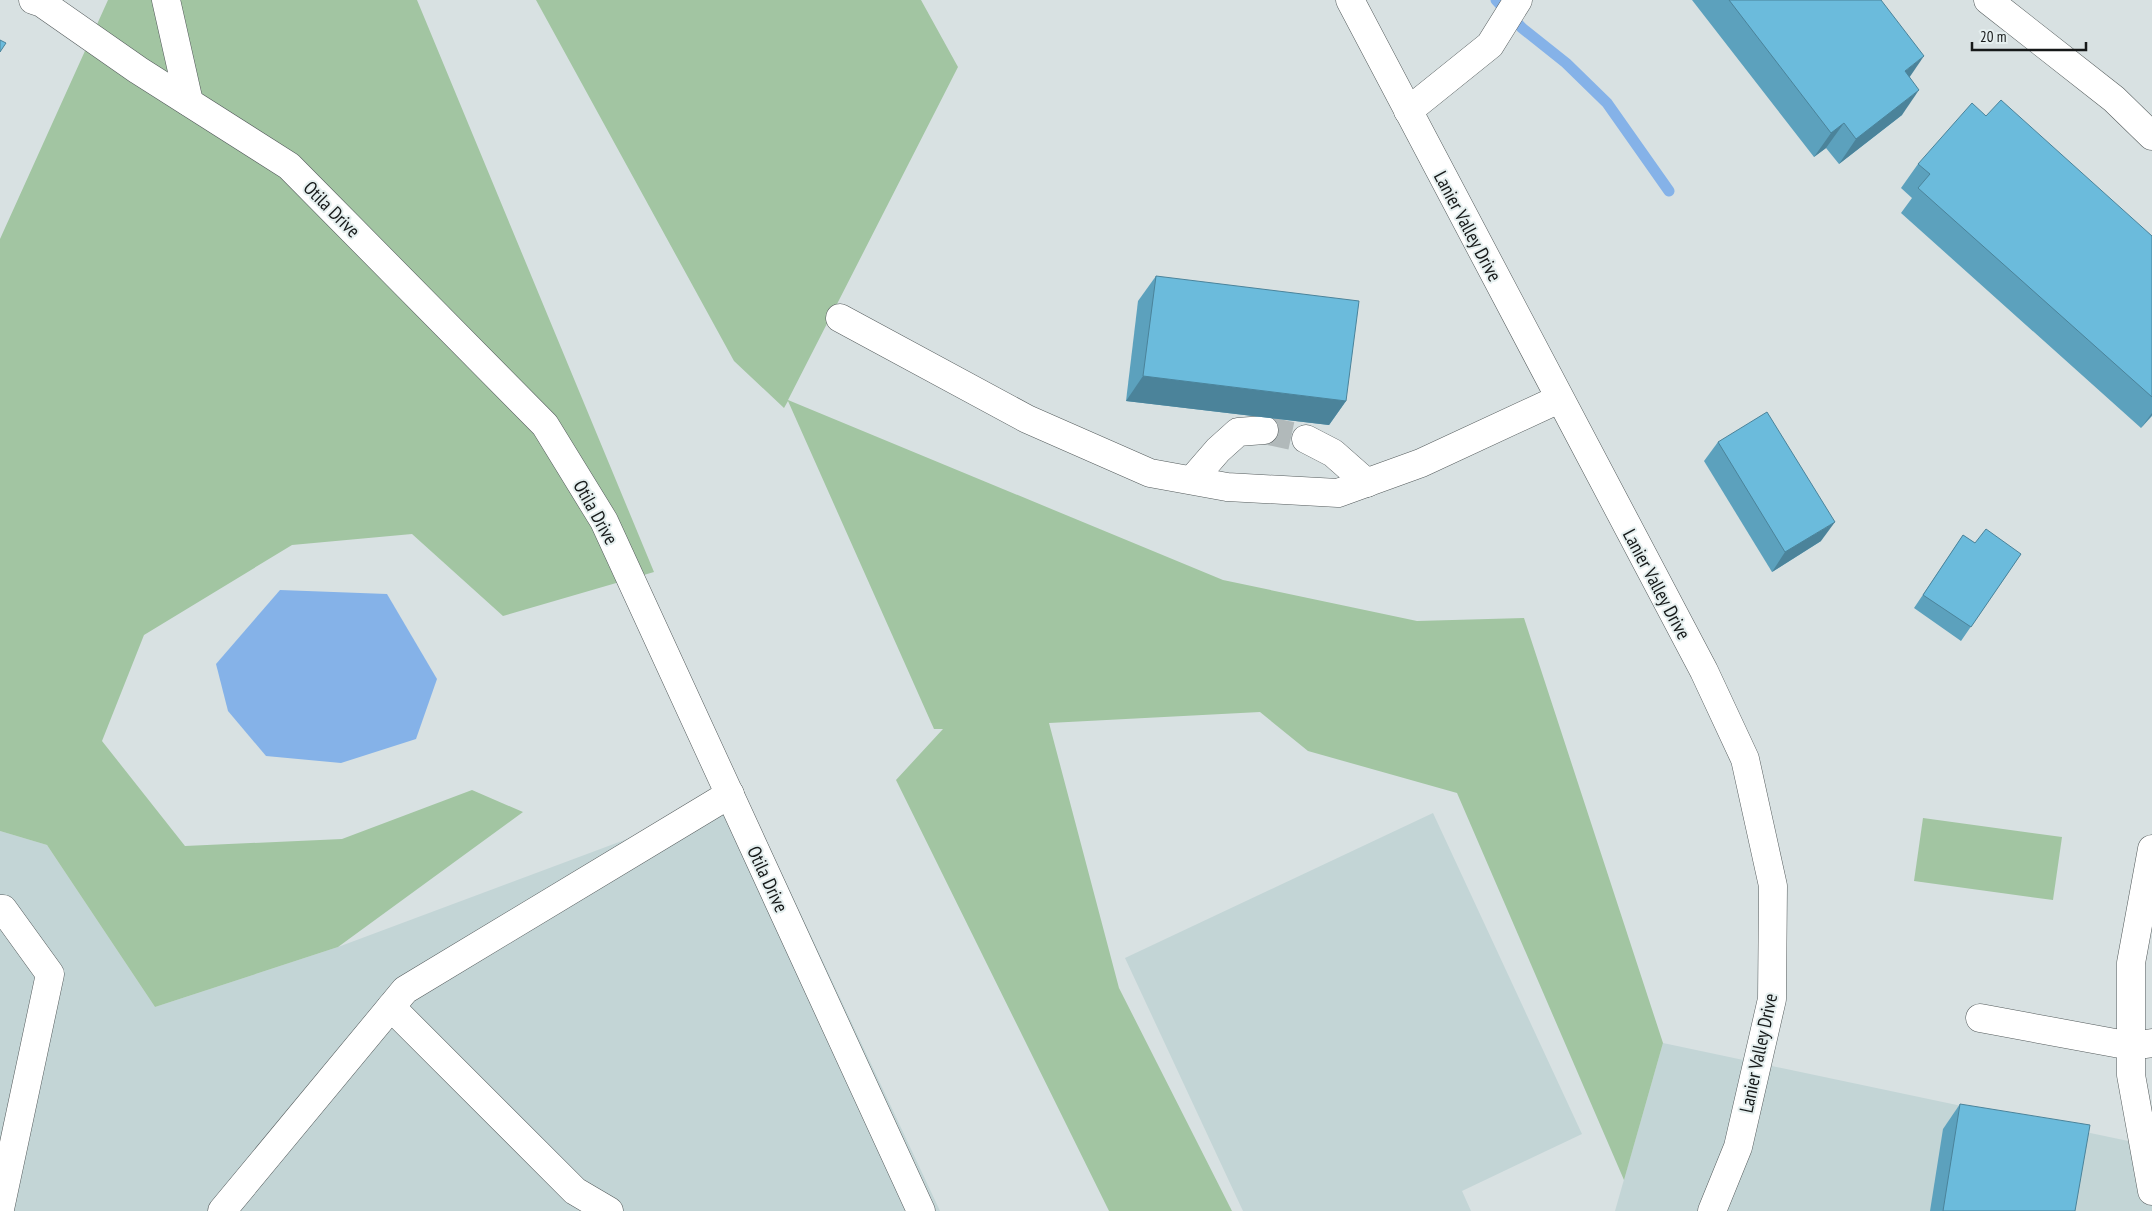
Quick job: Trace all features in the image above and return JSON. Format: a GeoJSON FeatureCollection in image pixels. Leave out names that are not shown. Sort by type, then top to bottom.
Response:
{"type":"FeatureCollection","features":[{"type":"Feature","properties":{"kind":"street","name":"Otila Drive"},"geometry":{"type":"LineString","coordinates":[[33,0],[42,3],[138,70],[289,166],[545,425],[604,521],[921,1211]]}},
{"type":"Feature","properties":{"kind":"street"},"geometry":{"type":"LineString","coordinates":[[166,0],[189,102]]}},
{"type":"Feature","properties":{"kind":"street","name":"Lanier Valley Drive"},"geometry":{"type":"LineString","coordinates":[[1350,0],[1704,671],[1745,759],[1773,886],[1772,999],[1738,1147],[1712,1211]]}},
{"type":"Feature","properties":{"kind":"street"},"geometry":{"type":"LineString","coordinates":[[1408,111],[1490,45],[1518,0]]}},
{"type":"Feature","properties":{"kind":"street"},"geometry":{"type":"LineString","coordinates":[[1988,0],[2114,99],[2152,136]]}},
{"type":"Feature","properties":{"kind":"street"},"geometry":{"type":"LineString","coordinates":[[840,318],[1027,419],[1150,473],[1227,487],[1338,493],[1421,463],[1559,399]]}},
{"type":"Feature","properties":{"kind":"street"},"geometry":{"type":"LineString","coordinates":[[1192,480],[1218,450],[1238,432],[1264,430]]}},
{"type":"Feature","properties":{"kind":"street"},"geometry":{"type":"LineString","coordinates":[[1306,439],[1333,453],[1367,483]]}},
{"type":"Feature","properties":{"kind":"street"},"geometry":{"type":"LineString","coordinates":[[222,1211],[405,990],[730,794]]}},
{"type":"Feature","properties":{"kind":"street"},"geometry":{"type":"LineString","coordinates":[[2151,856],[2130,962],[2142,1044],[2131,1075],[2152,1191]]}},
{"type":"Feature","properties":{"kind":"street"},"geometry":{"type":"LineString","coordinates":[[0,909],[3,909],[50,974],[0,1209]]}},
{"type":"Feature","properties":{"kind":"street"},"geometry":{"type":"LineString","coordinates":[[390,1007],[575,1192],[608,1211]]}},
{"type":"Feature","properties":{"kind":"street"},"geometry":{"type":"LineString","coordinates":[[1980,1018],[2142,1044]]}},
{"type":"Feature","properties":{"kind":"shaded area"},"geometry":{"type":"Polygon","coordinates":[[[745,795],[940,1211],[0,1211],[0,831],[47,845],[155,1007],[338,947],[745,795]]]}},
{"type":"Feature","properties":{"kind":"shaded area"},"geometry":{"type":"Polygon","coordinates":[[[1433,813],[1582,1134],[1462,1191],[1471,1211],[1243,1211],[1125,958],[1433,813]]]}},
{"type":"Feature","properties":{"kind":"shaded area"},"geometry":{"type":"Polygon","coordinates":[[[1663,1043],[2152,1146],[2152,1211],[1615,1211],[1663,1043]]]}},
{"type":"Feature","properties":{"kind":"green space"},"geometry":{"type":"Polygon","coordinates":[[[108,0],[417,0],[654,572],[503,616],[412,534],[292,545],[144,635],[102,741],[185,846],[342,839],[472,790],[523,812],[338,947],[155,1007],[47,845],[0,831],[0,239],[108,0]]]}},
{"type":"Feature","properties":{"kind":"green space"},"geometry":{"type":"Polygon","coordinates":[[[536,0],[921,0],[958,67],[788,400],[1223,580],[1417,621],[1524,618],[1663,1043],[1624,1180],[1457,793],[1308,751],[1260,712],[1049,723],[1119,988],[1232,1211],[1109,1211],[896,780],[943,729],[934,729],[788,401],[784,408],[734,361],[536,0]]]}},
{"type":"Feature","properties":{"kind":"green space"},"geometry":{"type":"Polygon","coordinates":[[[1923,818],[2062,837],[2053,900],[1914,881],[1923,818]]]}},
{"type":"Feature","properties":{"kind":"water"},"geometry":{"type":"Polygon","coordinates":[[[280,590],[387,594],[437,679],[416,739],[341,763],[266,756],[228,711],[216,664],[280,590]]]}},
{"type":"Feature","properties":{"kind":"building"},"geometry":{"type":"Polygon","coordinates":[[[1729,0],[1881,0],[1924,56],[1905,71],[1919,90],[1856,139],[1844,123],[1831,133],[1729,0]]]}},
{"type":"Feature","properties":{"kind":"building"},"geometry":{"type":"Polygon","coordinates":[[[0,40],[6,43],[0,52],[0,40]]]}},
{"type":"Feature","properties":{"kind":"building"},"geometry":{"type":"Polygon","coordinates":[[[2001,100],[2152,236],[2152,397],[1918,188],[1930,174],[1918,164],[1972,103],[1986,116],[2001,100]]]}},
{"type":"Feature","properties":{"kind":"building"},"geometry":{"type":"Polygon","coordinates":[[[1156,276],[1359,301],[1346,401],[1143,376],[1156,276]]]}},
{"type":"Feature","properties":{"kind":"building"},"geometry":{"type":"Polygon","coordinates":[[[1767,412],[1835,522],[1785,552],[1718,442],[1767,412]]]}},
{"type":"Feature","properties":{"kind":"building"},"geometry":{"type":"Polygon","coordinates":[[[1986,529],[2021,554],[1971,627],[1923,595],[1963,535],[1975,543],[1986,529]]]}},
{"type":"Feature","properties":{"kind":"building"},"geometry":{"type":"Polygon","coordinates":[[[1960,1104],[2090,1125],[2075,1211],[1943,1211],[1960,1104]]]}},
{"type":"Feature","properties":{"kind":"waterway"},"geometry":{"type":"LineString","coordinates":[[1496,0],[1522,28],[1566,63],[1607,103],[1669,191]]}},
{"type":"Feature","properties":{"kind":"tunnel"},"geometry":{"type":"LineString","coordinates":[[1264,430],[1306,439]]}}]}
